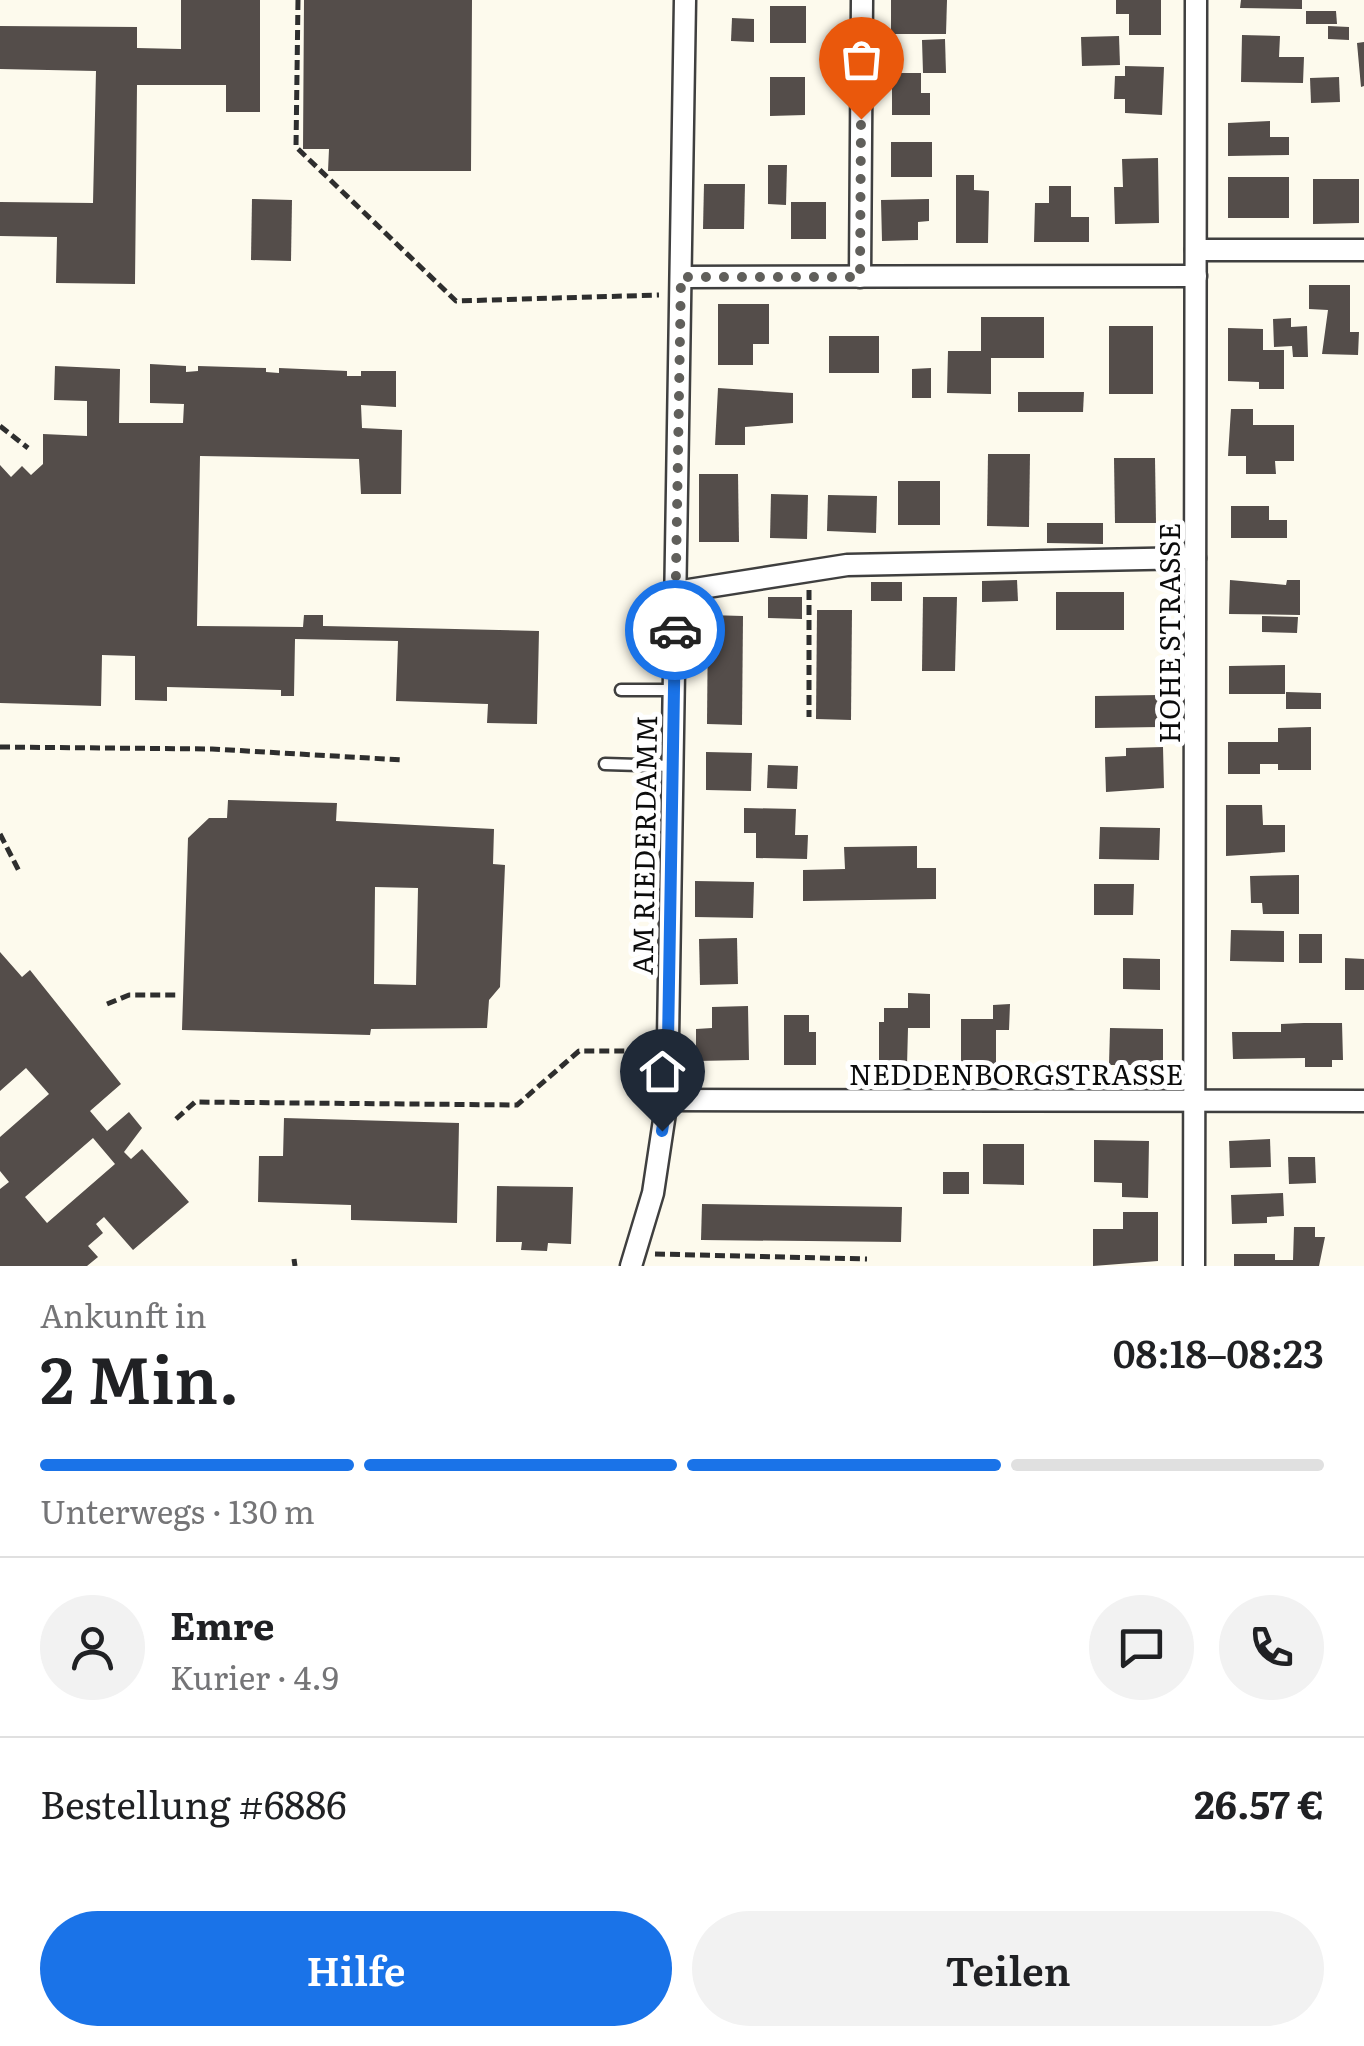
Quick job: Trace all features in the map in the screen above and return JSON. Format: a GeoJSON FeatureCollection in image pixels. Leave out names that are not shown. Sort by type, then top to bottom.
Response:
{"type":"FeatureCollection","features":[{"type":"Feature","properties":{"kind":"street","name":"AM RIEDERDAMM"},"geometry":{"type":"LineString","coordinates":[[633,1259],[653,1193],[667,1100],[685,0]]}},
{"type":"Feature","properties":{"kind":"street"},"geometry":{"type":"LineString","coordinates":[[860,277],[862,0]]}},
{"type":"Feature","properties":{"kind":"street","name":"HOHE STRASSE"},"geometry":{"type":"LineString","coordinates":[[1194,1266],[1196,0]]}},
{"type":"Feature","properties":{"kind":"street"},"geometry":{"type":"LineString","coordinates":[[1196,250],[1364,250]]}},
{"type":"Feature","properties":{"kind":"street"},"geometry":{"type":"LineString","coordinates":[[681,285],[860,277],[1196,276]]}},
{"type":"Feature","properties":{"kind":"street"},"geometry":{"type":"LineString","coordinates":[[676,592],[848,565],[1195,558]]}},
{"type":"Feature","properties":{"kind":"street","name":"NEDDENBORGSTRASSE"},"geometry":{"type":"LineString","coordinates":[[667,1100],[1364,1101]]}},
{"type":"Feature","properties":{"kind":"lane"},"geometry":{"type":"LineString","coordinates":[[622,690],[674,690]]}},
{"type":"Feature","properties":{"kind":"lane"},"geometry":{"type":"LineString","coordinates":[[604,764],[672,766]]}},
{"type":"Feature","properties":{"kind":"path"},"geometry":{"type":"LineString","coordinates":[[298,0],[296,147],[456,302],[681,285]]}},
{"type":"Feature","properties":{"kind":"path"},"geometry":{"type":"LineString","coordinates":[[0,426],[28,448]]}},
{"type":"Feature","properties":{"kind":"path"},"geometry":{"type":"LineString","coordinates":[[808,571],[808,717]]}},
{"type":"Feature","properties":{"kind":"path"},"geometry":{"type":"LineString","coordinates":[[0,747],[212,749],[402,760]]}},
{"type":"Feature","properties":{"kind":"path"},"geometry":{"type":"LineString","coordinates":[[0,834],[20,873]]}},
{"type":"Feature","properties":{"kind":"path"},"geometry":{"type":"LineString","coordinates":[[107,1004],[129,995],[180,996]]}},
{"type":"Feature","properties":{"kind":"path"},"geometry":{"type":"LineString","coordinates":[[176,1119],[195,1102],[517,1105],[579,1051],[666,1051]]}},
{"type":"Feature","properties":{"kind":"path"},"geometry":{"type":"LineString","coordinates":[[633,1259],[867,1260]]}},
{"type":"Feature","properties":{"kind":"building"},"geometry":{"type":"Polygon","coordinates":[[[181,0],[260,0],[260,112],[226,112],[226,85],[137,85],[135,284],[56,283],[57,237],[0,236],[0,202],[93,203],[96,71],[0,69],[0,26],[137,27],[137,48],[181,49],[181,0]]]}},
{"type":"Feature","properties":{"kind":"building"},"geometry":{"type":"Polygon","coordinates":[[[304,0],[472,0],[471,171],[328,171],[329,149],[303,149],[304,0]]]}},
{"type":"Feature","properties":{"kind":"building"},"geometry":{"type":"Polygon","coordinates":[[[891,0],[947,0],[946,34],[891,34],[891,0]]]}},
{"type":"Feature","properties":{"kind":"building"},"geometry":{"type":"Polygon","coordinates":[[[1116,0],[1161,0],[1161,35],[1129,35],[1129,14],[1116,14],[1116,0]]]}},
{"type":"Feature","properties":{"kind":"building"},"geometry":{"type":"Polygon","coordinates":[[[1241,0],[1302,0],[1302,9],[1240,8],[1241,0]]]}},
{"type":"Feature","properties":{"kind":"building"},"geometry":{"type":"Polygon","coordinates":[[[770,6],[806,6],[806,43],[770,43],[770,6]]]}},
{"type":"Feature","properties":{"kind":"building"},"geometry":{"type":"Polygon","coordinates":[[[1306,11],[1336,11],[1337,24],[1306,24],[1306,11]]]}},
{"type":"Feature","properties":{"kind":"building"},"geometry":{"type":"Polygon","coordinates":[[[732,18],[754,19],[754,42],[731,41],[732,18]]]}},
{"type":"Feature","properties":{"kind":"building"},"geometry":{"type":"Polygon","coordinates":[[[1328,26],[1349,27],[1349,40],[1328,39],[1328,26]]]}},
{"type":"Feature","properties":{"kind":"building"},"geometry":{"type":"Polygon","coordinates":[[[1242,35],[1280,36],[1279,57],[1304,57],[1303,83],[1241,82],[1242,35]]]}},
{"type":"Feature","properties":{"kind":"building"},"geometry":{"type":"Polygon","coordinates":[[[1119,36],[1120,65],[1082,66],[1081,37],[1119,36]]]}},
{"type":"Feature","properties":{"kind":"building"},"geometry":{"type":"Polygon","coordinates":[[[945,39],[946,73],[923,73],[922,40],[945,39]]]}},
{"type":"Feature","properties":{"kind":"building"},"geometry":{"type":"Polygon","coordinates":[[[1364,42],[1364,86],[1361,87],[1357,43],[1364,42]]]}},
{"type":"Feature","properties":{"kind":"building"},"geometry":{"type":"Polygon","coordinates":[[[1125,66],[1164,67],[1162,115],[1125,113],[1125,99],[1114,99],[1115,76],[1125,76],[1125,66]]]}},
{"type":"Feature","properties":{"kind":"building"},"geometry":{"type":"Polygon","coordinates":[[[892,73],[921,73],[921,93],[930,93],[930,115],[892,115],[892,73]]]}},
{"type":"Feature","properties":{"kind":"building"},"geometry":{"type":"Polygon","coordinates":[[[770,77],[805,77],[805,115],[770,116],[770,77]]]}},
{"type":"Feature","properties":{"kind":"building"},"geometry":{"type":"Polygon","coordinates":[[[1339,77],[1340,102],[1311,103],[1310,78],[1339,77]]]}},
{"type":"Feature","properties":{"kind":"building"},"geometry":{"type":"Polygon","coordinates":[[[1270,121],[1270,137],[1289,137],[1289,155],[1228,156],[1228,123],[1270,121]]]}},
{"type":"Feature","properties":{"kind":"building"},"geometry":{"type":"Polygon","coordinates":[[[891,142],[932,142],[932,177],[891,177],[891,142]]]}},
{"type":"Feature","properties":{"kind":"building"},"geometry":{"type":"Polygon","coordinates":[[[1158,158],[1159,223],[1115,224],[1114,187],[1123,187],[1122,159],[1158,158]]]}},
{"type":"Feature","properties":{"kind":"building"},"geometry":{"type":"Polygon","coordinates":[[[768,165],[787,165],[786,205],[768,204],[768,165]]]}},
{"type":"Feature","properties":{"kind":"building"},"geometry":{"type":"Polygon","coordinates":[[[956,175],[974,175],[974,190],[989,191],[988,243],[956,243],[956,175]]]}},
{"type":"Feature","properties":{"kind":"building"},"geometry":{"type":"Polygon","coordinates":[[[1228,177],[1289,177],[1289,218],[1228,218],[1228,177]]]}},
{"type":"Feature","properties":{"kind":"building"},"geometry":{"type":"Polygon","coordinates":[[[1313,179],[1359,179],[1359,223],[1313,224],[1313,179]]]}},
{"type":"Feature","properties":{"kind":"building"},"geometry":{"type":"Polygon","coordinates":[[[704,184],[745,184],[744,229],[703,229],[704,184]]]}},
{"type":"Feature","properties":{"kind":"building"},"geometry":{"type":"Polygon","coordinates":[[[1049,186],[1071,186],[1071,217],[1089,217],[1089,242],[1034,242],[1035,203],[1049,203],[1049,186]]]}},
{"type":"Feature","properties":{"kind":"building"},"geometry":{"type":"Polygon","coordinates":[[[252,199],[292,200],[291,261],[251,260],[252,199]]]}},
{"type":"Feature","properties":{"kind":"building"},"geometry":{"type":"Polygon","coordinates":[[[929,199],[929,221],[918,222],[918,240],[882,241],[881,200],[929,199]]]}},
{"type":"Feature","properties":{"kind":"building"},"geometry":{"type":"Polygon","coordinates":[[[791,202],[826,202],[826,239],[791,239],[791,202]]]}},
{"type":"Feature","properties":{"kind":"building"},"geometry":{"type":"Polygon","coordinates":[[[1309,285],[1350,285],[1350,332],[1359,332],[1358,355],[1322,354],[1328,310],[1309,309],[1309,285]]]}},
{"type":"Feature","properties":{"kind":"building"},"geometry":{"type":"Polygon","coordinates":[[[718,304],[769,304],[769,344],[753,344],[753,365],[718,365],[718,304]]]}},
{"type":"Feature","properties":{"kind":"building"},"geometry":{"type":"Polygon","coordinates":[[[981,317],[1044,317],[1044,358],[991,358],[991,394],[947,393],[948,351],[981,351],[981,317]]]}},
{"type":"Feature","properties":{"kind":"building"},"geometry":{"type":"Polygon","coordinates":[[[1291,318],[1291,327],[1307,326],[1308,357],[1293,357],[1292,346],[1274,347],[1273,319],[1291,318]]]}},
{"type":"Feature","properties":{"kind":"building"},"geometry":{"type":"Polygon","coordinates":[[[1109,326],[1153,326],[1153,394],[1109,394],[1109,326]]]}},
{"type":"Feature","properties":{"kind":"building"},"geometry":{"type":"Polygon","coordinates":[[[1228,328],[1263,329],[1263,350],[1284,350],[1284,389],[1259,389],[1259,382],[1228,381],[1228,328]]]}},
{"type":"Feature","properties":{"kind":"building"},"geometry":{"type":"Polygon","coordinates":[[[829,336],[879,336],[879,373],[829,373],[829,336]]]}},
{"type":"Feature","properties":{"kind":"building"},"geometry":{"type":"Polygon","coordinates":[[[150,364],[186,366],[186,372],[198,371],[198,366],[266,368],[266,372],[279,373],[279,368],[347,371],[347,376],[361,376],[361,371],[396,371],[396,407],[361,405],[362,428],[402,430],[401,494],[361,494],[359,459],[200,456],[197,626],[303,627],[304,615],[323,615],[323,626],[539,631],[537,724],[487,723],[488,704],[396,701],[398,641],[295,639],[294,696],[281,696],[281,690],[167,687],[167,701],[135,700],[135,656],[102,655],[101,706],[0,703],[0,465],[11,477],[22,466],[31,475],[43,464],[43,434],[87,436],[87,401],[54,400],[55,366],[120,369],[119,423],[183,423],[184,404],[150,403],[150,364]]]}},
{"type":"Feature","properties":{"kind":"building"},"geometry":{"type":"Polygon","coordinates":[[[931,368],[931,398],[912,398],[912,369],[931,368]]]}},
{"type":"Feature","properties":{"kind":"building"},"geometry":{"type":"Polygon","coordinates":[[[718,388],[793,393],[793,423],[745,427],[745,445],[715,445],[718,388]]]}},
{"type":"Feature","properties":{"kind":"building"},"geometry":{"type":"Polygon","coordinates":[[[1018,392],[1084,392],[1083,412],[1018,412],[1018,392]]]}},
{"type":"Feature","properties":{"kind":"building"},"geometry":{"type":"Polygon","coordinates":[[[1231,409],[1253,409],[1253,425],[1294,425],[1294,461],[1275,461],[1276,474],[1246,474],[1246,456],[1228,456],[1231,409]]]}},
{"type":"Feature","properties":{"kind":"building"},"geometry":{"type":"Polygon","coordinates":[[[988,454],[1030,454],[1029,527],[987,526],[988,454]]]}},
{"type":"Feature","properties":{"kind":"building"},"geometry":{"type":"Polygon","coordinates":[[[1114,458],[1155,458],[1156,523],[1115,523],[1114,458]]]}},
{"type":"Feature","properties":{"kind":"building"},"geometry":{"type":"Polygon","coordinates":[[[699,474],[738,474],[739,542],[699,542],[699,474]]]}},
{"type":"Feature","properties":{"kind":"building"},"geometry":{"type":"Polygon","coordinates":[[[898,481],[940,481],[940,525],[898,525],[898,481]]]}},
{"type":"Feature","properties":{"kind":"building"},"geometry":{"type":"Polygon","coordinates":[[[771,494],[808,495],[807,539],[770,538],[771,494]]]}},
{"type":"Feature","properties":{"kind":"building"},"geometry":{"type":"Polygon","coordinates":[[[828,495],[877,496],[876,533],[827,531],[828,495]]]}},
{"type":"Feature","properties":{"kind":"building"},"geometry":{"type":"Polygon","coordinates":[[[1231,506],[1269,506],[1269,520],[1287,520],[1287,538],[1231,538],[1231,506]]]}},
{"type":"Feature","properties":{"kind":"building"},"geometry":{"type":"Polygon","coordinates":[[[1047,523],[1103,523],[1103,544],[1047,543],[1047,523]]]}},
{"type":"Feature","properties":{"kind":"building"},"geometry":{"type":"Polygon","coordinates":[[[1017,580],[1018,601],[982,602],[982,581],[1017,580]]]}},
{"type":"Feature","properties":{"kind":"building"},"geometry":{"type":"Polygon","coordinates":[[[1230,580],[1286,585],[1287,580],[1300,580],[1300,615],[1229,614],[1230,580]]]}},
{"type":"Feature","properties":{"kind":"building"},"geometry":{"type":"Polygon","coordinates":[[[871,582],[902,582],[902,601],[871,601],[871,582]]]}},
{"type":"Feature","properties":{"kind":"building"},"geometry":{"type":"Polygon","coordinates":[[[1056,592],[1124,592],[1124,630],[1056,630],[1056,592]]]}},
{"type":"Feature","properties":{"kind":"building"},"geometry":{"type":"Polygon","coordinates":[[[768,597],[802,597],[802,619],[768,618],[768,597]]]}},
{"type":"Feature","properties":{"kind":"building"},"geometry":{"type":"Polygon","coordinates":[[[923,597],[957,597],[955,671],[922,671],[923,597]]]}},
{"type":"Feature","properties":{"kind":"building"},"geometry":{"type":"Polygon","coordinates":[[[817,610],[852,610],[851,720],[816,719],[817,610]]]}},
{"type":"Feature","properties":{"kind":"building"},"geometry":{"type":"Polygon","coordinates":[[[708,615],[743,616],[742,725],[707,724],[708,615]]]}},
{"type":"Feature","properties":{"kind":"building"},"geometry":{"type":"Polygon","coordinates":[[[1262,616],[1298,617],[1297,633],[1262,632],[1262,616]]]}},
{"type":"Feature","properties":{"kind":"building"},"geometry":{"type":"Polygon","coordinates":[[[1285,665],[1285,694],[1229,694],[1229,666],[1285,665]]]}},
{"type":"Feature","properties":{"kind":"building"},"geometry":{"type":"Polygon","coordinates":[[[1286,692],[1321,693],[1321,709],[1286,709],[1286,692]]]}},
{"type":"Feature","properties":{"kind":"building"},"geometry":{"type":"Polygon","coordinates":[[[1159,695],[1159,727],[1095,728],[1095,696],[1159,695]]]}},
{"type":"Feature","properties":{"kind":"building"},"geometry":{"type":"Polygon","coordinates":[[[1311,727],[1311,770],[1278,770],[1278,764],[1260,764],[1260,774],[1228,774],[1228,742],[1278,742],[1278,728],[1311,727]]]}},
{"type":"Feature","properties":{"kind":"building"},"geometry":{"type":"Polygon","coordinates":[[[1163,747],[1164,788],[1106,792],[1105,757],[1126,756],[1126,748],[1163,747]]]}},
{"type":"Feature","properties":{"kind":"building"},"geometry":{"type":"Polygon","coordinates":[[[706,752],[752,753],[751,791],[706,790],[706,752]]]}},
{"type":"Feature","properties":{"kind":"building"},"geometry":{"type":"Polygon","coordinates":[[[768,765],[798,766],[797,789],[767,788],[768,765]]]}},
{"type":"Feature","properties":{"kind":"building"},"geometry":{"type":"Polygon","coordinates":[[[228,800],[337,803],[336,821],[494,829],[493,864],[505,865],[500,987],[489,1000],[487,1028],[371,1029],[370,1035],[182,1030],[188,838],[209,818],[227,818],[228,800]],[[375,887],[374,984],[416,985],[418,888],[375,887]]]}},
{"type":"Feature","properties":{"kind":"building"},"geometry":{"type":"Polygon","coordinates":[[[1226,805],[1262,805],[1263,825],[1285,825],[1285,852],[1226,856],[1226,805]]]}},
{"type":"Feature","properties":{"kind":"building"},"geometry":{"type":"Polygon","coordinates":[[[744,808],[796,809],[795,835],[808,835],[807,859],[756,858],[756,833],[744,833],[744,808]]]}},
{"type":"Feature","properties":{"kind":"building"},"geometry":{"type":"Polygon","coordinates":[[[1100,827],[1160,828],[1159,860],[1099,859],[1100,827]]]}},
{"type":"Feature","properties":{"kind":"building"},"geometry":{"type":"Polygon","coordinates":[[[917,846],[917,868],[936,868],[936,899],[803,901],[803,870],[845,869],[844,847],[917,846]]]}},
{"type":"Feature","properties":{"kind":"building"},"geometry":{"type":"Polygon","coordinates":[[[1299,875],[1299,914],[1263,914],[1262,903],[1251,903],[1250,876],[1299,875]]]}},
{"type":"Feature","properties":{"kind":"building"},"geometry":{"type":"Polygon","coordinates":[[[695,881],[754,882],[753,918],[695,917],[695,881]]]}},
{"type":"Feature","properties":{"kind":"building"},"geometry":{"type":"Polygon","coordinates":[[[1094,884],[1134,884],[1133,915],[1094,915],[1094,884]]]}},
{"type":"Feature","properties":{"kind":"building"},"geometry":{"type":"Polygon","coordinates":[[[1231,930],[1284,931],[1284,962],[1230,961],[1231,930]]]}},
{"type":"Feature","properties":{"kind":"building"},"geometry":{"type":"Polygon","coordinates":[[[1299,934],[1322,934],[1322,963],[1299,963],[1299,934]]]}},
{"type":"Feature","properties":{"kind":"building"},"geometry":{"type":"Polygon","coordinates":[[[737,938],[738,984],[700,985],[699,939],[737,938]]]}},
{"type":"Feature","properties":{"kind":"building"},"geometry":{"type":"Polygon","coordinates":[[[0,952],[22,977],[30,970],[121,1084],[90,1111],[107,1131],[129,1112],[142,1128],[124,1152],[131,1159],[142,1149],[189,1202],[133,1250],[104,1217],[96,1224],[103,1233],[88,1246],[98,1257],[87,1266],[0,1266],[0,1189],[9,1182],[0,1171],[0,1137],[49,1094],[26,1068],[0,1091],[0,952]],[[93,1138],[25,1197],[47,1223],[115,1164],[93,1138]]]}},
{"type":"Feature","properties":{"kind":"building"},"geometry":{"type":"Polygon","coordinates":[[[1123,958],[1160,959],[1160,990],[1123,989],[1123,958]]]}},
{"type":"Feature","properties":{"kind":"building"},"geometry":{"type":"Polygon","coordinates":[[[1345,958],[1364,959],[1364,990],[1345,990],[1345,958]]]}},
{"type":"Feature","properties":{"kind":"building"},"geometry":{"type":"Polygon","coordinates":[[[908,993],[930,994],[930,1028],[908,1028],[907,1066],[879,1066],[879,1022],[884,1022],[884,1008],[908,1008],[908,993]]]}},
{"type":"Feature","properties":{"kind":"building"},"geometry":{"type":"Polygon","coordinates":[[[1010,1004],[1009,1030],[996,1030],[996,1067],[961,1067],[961,1019],[993,1019],[993,1005],[1010,1004]]]}},
{"type":"Feature","properties":{"kind":"building"},"geometry":{"type":"Polygon","coordinates":[[[748,1006],[749,1060],[696,1061],[696,1029],[712,1028],[712,1007],[748,1006]]]}},
{"type":"Feature","properties":{"kind":"building"},"geometry":{"type":"Polygon","coordinates":[[[784,1015],[809,1015],[809,1032],[816,1032],[816,1065],[784,1065],[784,1015]]]}},
{"type":"Feature","properties":{"kind":"building"},"geometry":{"type":"Polygon","coordinates":[[[1342,1023],[1343,1060],[1332,1060],[1332,1067],[1305,1067],[1305,1058],[1233,1059],[1232,1032],[1281,1032],[1281,1024],[1342,1023]]]}},
{"type":"Feature","properties":{"kind":"building"},"geometry":{"type":"Polygon","coordinates":[[[1110,1028],[1163,1029],[1163,1065],[1109,1065],[1110,1028]]]}},
{"type":"Feature","properties":{"kind":"building"},"geometry":{"type":"Polygon","coordinates":[[[284,1118],[459,1123],[457,1223],[351,1220],[351,1205],[258,1202],[259,1156],[283,1156],[284,1118]]]}},
{"type":"Feature","properties":{"kind":"building"},"geometry":{"type":"Polygon","coordinates":[[[1270,1139],[1271,1167],[1230,1168],[1229,1141],[1270,1139]]]}},
{"type":"Feature","properties":{"kind":"building"},"geometry":{"type":"Polygon","coordinates":[[[1094,1140],[1149,1141],[1148,1198],[1122,1197],[1122,1183],[1094,1182],[1094,1140]]]}},
{"type":"Feature","properties":{"kind":"building"},"geometry":{"type":"Polygon","coordinates":[[[983,1144],[1024,1144],[1024,1185],[983,1184],[983,1144]]]}},
{"type":"Feature","properties":{"kind":"building"},"geometry":{"type":"Polygon","coordinates":[[[1288,1157],[1315,1157],[1316,1183],[1289,1184],[1288,1157]]]}},
{"type":"Feature","properties":{"kind":"building"},"geometry":{"type":"Polygon","coordinates":[[[943,1172],[969,1172],[969,1194],[943,1194],[943,1172]]]}},
{"type":"Feature","properties":{"kind":"building"},"geometry":{"type":"Polygon","coordinates":[[[497,1186],[573,1187],[571,1244],[548,1243],[547,1251],[521,1250],[522,1242],[496,1242],[497,1186]]]}},
{"type":"Feature","properties":{"kind":"building"},"geometry":{"type":"Polygon","coordinates":[[[1283,1193],[1284,1216],[1267,1217],[1267,1223],[1232,1224],[1231,1195],[1283,1193]]]}},
{"type":"Feature","properties":{"kind":"building"},"geometry":{"type":"Polygon","coordinates":[[[702,1204],[902,1207],[901,1242],[701,1240],[702,1204]]]}},
{"type":"Feature","properties":{"kind":"building"},"geometry":{"type":"Polygon","coordinates":[[[1123,1212],[1158,1212],[1158,1261],[1093,1266],[1093,1229],[1123,1229],[1123,1212]]]}},
{"type":"Feature","properties":{"kind":"building"},"geometry":{"type":"Polygon","coordinates":[[[1294,1227],[1315,1227],[1315,1237],[1325,1237],[1319,1266],[1234,1266],[1234,1254],[1275,1254],[1275,1260],[1293,1260],[1294,1227]]]}},
{"type":"Feature","properties":{"kind":"way so far"},"geometry":{"type":"LineString","coordinates":[[675,630],[681,277],[860,277],[861,119]]}},
{"type":"Feature","properties":{"kind":"route"},"geometry":{"type":"LineString","coordinates":[[662,1131],[667,1100],[675,630]]}}]}
